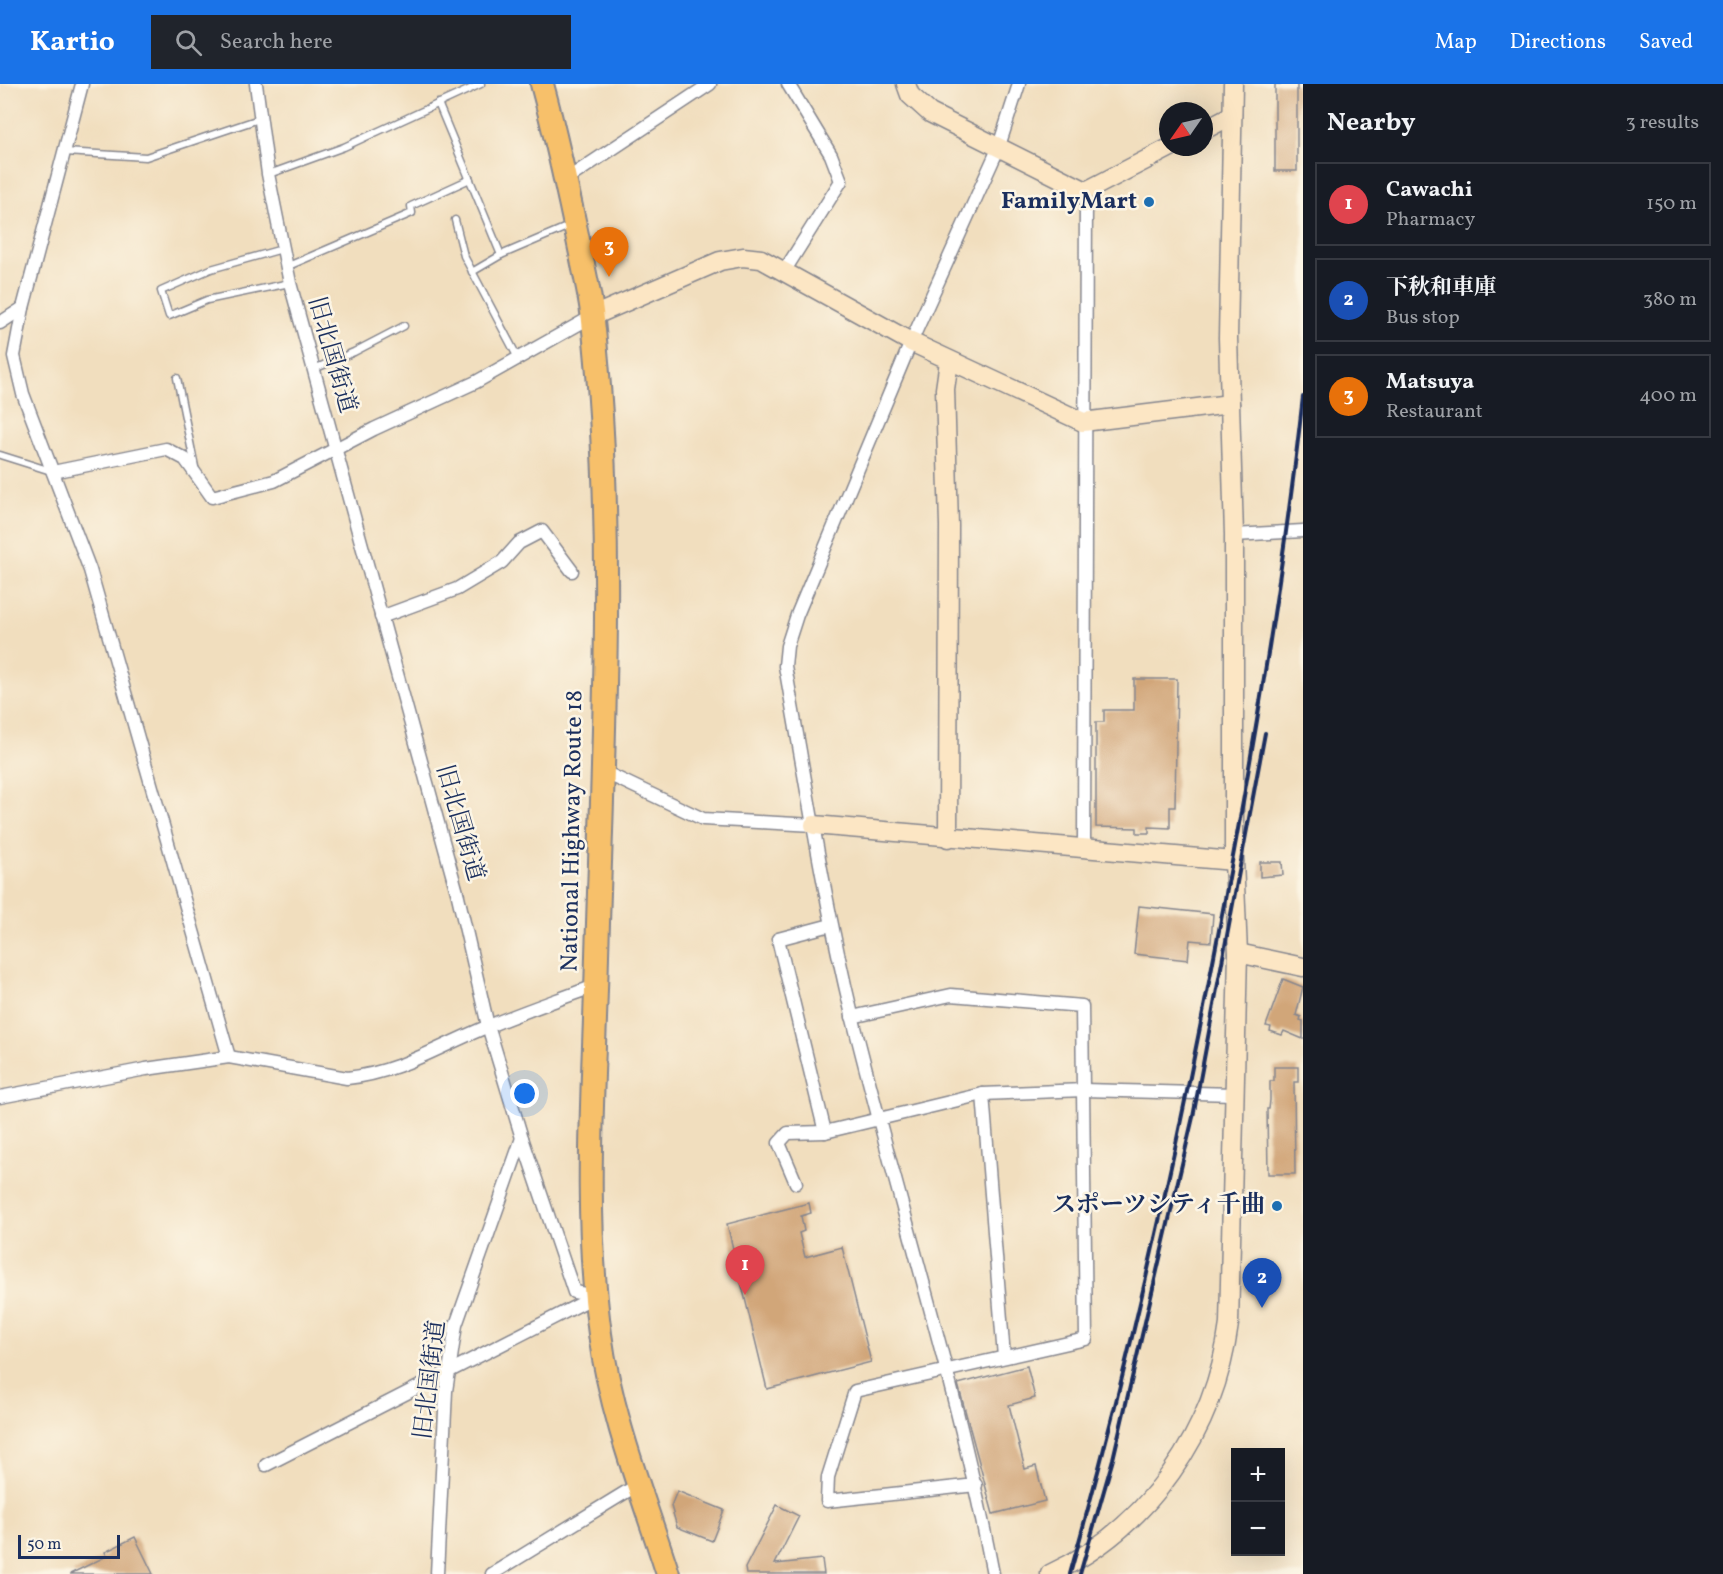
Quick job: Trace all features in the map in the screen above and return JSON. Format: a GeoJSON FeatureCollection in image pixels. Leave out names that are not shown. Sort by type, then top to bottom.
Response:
{"type":"FeatureCollection","features":[{"type":"Feature","properties":{"kind":"highway","name":"National Highway Route 18"},"geometry":{"type":"LineString","coordinates":[[542,84],[567,179],[593,316],[606,516],[597,985],[590,1199],[596,1296],[608,1377],[668,1574]]}},
{"type":"Feature","properties":{"kind":"street"},"geometry":{"type":"LineString","coordinates":[[82,84],[23,308],[14,356],[23,394],[90,570],[229,1057]]}},
{"type":"Feature","properties":{"kind":"street","name":"旧北国街道"},"geometry":{"type":"LineString","coordinates":[[256,84],[268,174],[290,283],[458,896],[488,1026],[522,1138],[456,1325],[446,1391],[437,1574]]}},
{"type":"Feature","properties":{"kind":"street"},"geometry":{"type":"LineString","coordinates":[[567,179],[710,84]]}},
{"type":"Feature","properties":{"kind":"street"},"geometry":{"type":"LineString","coordinates":[[785,270],[841,181],[831,155],[788,84]]}},
{"type":"Feature","properties":{"kind":"street"},"geometry":{"type":"LineString","coordinates":[[906,84],[910,95],[930,113],[1086,191]]}},
{"type":"Feature","properties":{"kind":"street"},"geometry":{"type":"LineString","coordinates":[[993,1574],[976,1485],[852,1017],[831,925],[785,666],[787,646],[797,615],[911,342],[998,149],[1019,84]]}},
{"type":"Feature","properties":{"kind":"street"},"geometry":{"type":"LineString","coordinates":[[1050,1574],[1095,1551],[1109,1541],[1156,1494],[1185,1452],[1210,1400],[1222,1361],[1229,1324],[1238,953],[1234,861],[1234,535],[1228,338],[1233,84]]}},
{"type":"Feature","properties":{"kind":"street"},"geometry":{"type":"LineString","coordinates":[[1213,126],[1232,116]]}},
{"type":"Feature","properties":{"kind":"street"},"geometry":{"type":"LineString","coordinates":[[1086,191],[1159,153]]}},
{"type":"Feature","properties":{"kind":"street"},"geometry":{"type":"LineString","coordinates":[[1084,846],[1083,422],[1086,191]]}},
{"type":"Feature","properties":{"kind":"street"},"geometry":{"type":"LineString","coordinates":[[53,472],[166,449],[185,459],[212,497],[274,481],[476,382],[593,316],[732,257],[761,259],[785,270],[911,342],[1083,422],[1230,404]]}},
{"type":"Feature","properties":{"kind":"street"},"geometry":{"type":"LineString","coordinates":[[0,323],[23,308]]}},
{"type":"Feature","properties":{"kind":"street"},"geometry":{"type":"LineString","coordinates":[[948,838],[949,525],[945,389],[949,361]]}},
{"type":"Feature","properties":{"kind":"street"},"geometry":{"type":"LineString","coordinates":[[381,617],[457,589],[502,562],[519,543],[542,531],[572,571]]}},
{"type":"Feature","properties":{"kind":"street"},"geometry":{"type":"LineString","coordinates":[[1234,535],[1303,531]]}},
{"type":"Feature","properties":{"kind":"street"},"geometry":{"type":"LineString","coordinates":[[602,771],[703,819],[814,825],[948,838],[1084,846],[1234,861]]}},
{"type":"Feature","properties":{"kind":"street"},"geometry":{"type":"LineString","coordinates":[[825,1132],[778,939],[831,925]]}},
{"type":"Feature","properties":{"kind":"street"},"geometry":{"type":"LineString","coordinates":[[1238,953],[1303,967]]}},
{"type":"Feature","properties":{"kind":"street"},"geometry":{"type":"LineString","coordinates":[[0,1097],[146,1069],[229,1057],[347,1078],[366,1076],[408,1063],[488,1026],[597,985]]}},
{"type":"Feature","properties":{"kind":"street"},"geometry":{"type":"LineString","coordinates":[[852,1017],[951,995],[1082,1006],[1086,1339],[855,1391],[828,1477],[827,1501],[976,1485]]}},
{"type":"Feature","properties":{"kind":"street"},"geometry":{"type":"LineString","coordinates":[[795,1183],[779,1143],[788,1133],[825,1132],[983,1094],[1084,1090],[1234,1094]]}},
{"type":"Feature","properties":{"kind":"street"},"geometry":{"type":"LineString","coordinates":[[983,1094],[1004,1357]]}},
{"type":"Feature","properties":{"kind":"street"},"geometry":{"type":"LineString","coordinates":[[522,1138],[574,1292],[596,1296]]}},
{"type":"Feature","properties":{"kind":"street"},"geometry":{"type":"LineString","coordinates":[[266,1465],[596,1296]]}},
{"type":"Feature","properties":{"kind":"street"},"geometry":{"type":"LineString","coordinates":[[492,1574],[639,1484]]}},
{"type":"Feature","properties":{"kind":"lane"},"geometry":{"type":"LineString","coordinates":[[268,174],[344,147],[481,84]]}},
{"type":"Feature","properties":{"kind":"lane"},"geometry":{"type":"LineString","coordinates":[[438,103],[501,255]]}},
{"type":"Feature","properties":{"kind":"lane"},"geometry":{"type":"LineString","coordinates":[[65,152],[146,157],[259,119]]}},
{"type":"Feature","properties":{"kind":"lane"},"geometry":{"type":"LineString","coordinates":[[286,267],[412,213],[411,206],[470,179]]}},
{"type":"Feature","properties":{"kind":"lane"},"geometry":{"type":"LineString","coordinates":[[455,220],[464,256],[518,358]]}},
{"type":"Feature","properties":{"kind":"lane"},"geometry":{"type":"LineString","coordinates":[[472,272],[501,255],[575,223]]}},
{"type":"Feature","properties":{"kind":"lane"},"geometry":{"type":"LineString","coordinates":[[282,249],[211,269],[161,291],[169,316],[207,300],[290,283]]}},
{"type":"Feature","properties":{"kind":"lane"},"geometry":{"type":"LineString","coordinates":[[314,369],[354,352],[404,326]]}},
{"type":"Feature","properties":{"kind":"lane"},"geometry":{"type":"LineString","coordinates":[[177,378],[197,477]]}},
{"type":"Feature","properties":{"kind":"lane"},"geometry":{"type":"LineString","coordinates":[[0,455],[53,472]]}},
{"type":"Feature","properties":{"kind":"building"},"geometry":{"type":"Polygon","coordinates":[[[1275,84],[1297,84],[1297,171],[1275,171],[1275,84]]]}},
{"type":"Feature","properties":{"kind":"building"},"geometry":{"type":"Polygon","coordinates":[[[1134,679],[1177,679],[1175,807],[1170,807],[1170,828],[1149,827],[1149,833],[1137,833],[1137,828],[1096,827],[1096,722],[1104,722],[1104,710],[1134,710],[1134,679]]]}},
{"type":"Feature","properties":{"kind":"building"},"geometry":{"type":"Polygon","coordinates":[[[1260,862],[1282,862],[1283,875],[1260,877],[1260,862]]]}},
{"type":"Feature","properties":{"kind":"building"},"geometry":{"type":"Polygon","coordinates":[[[1139,906],[1213,914],[1211,942],[1190,940],[1188,960],[1134,954],[1139,906]]]}},
{"type":"Feature","properties":{"kind":"building"},"geometry":{"type":"Polygon","coordinates":[[[1283,979],[1303,987],[1296,1015],[1303,1021],[1303,1039],[1284,1031],[1282,1035],[1270,1031],[1271,1027],[1266,1026],[1283,979]]]}},
{"type":"Feature","properties":{"kind":"building"},"geometry":{"type":"Polygon","coordinates":[[[1274,1067],[1298,1067],[1298,1082],[1294,1082],[1295,1174],[1268,1174],[1267,1109],[1269,1109],[1270,1100],[1270,1081],[1274,1081],[1274,1067]]]}},
{"type":"Feature","properties":{"kind":"building"},"geometry":{"type":"Polygon","coordinates":[[[809,1203],[811,1213],[801,1216],[804,1231],[799,1233],[805,1257],[842,1247],[871,1362],[767,1389],[727,1224],[809,1203]]]}},
{"type":"Feature","properties":{"kind":"building"},"geometry":{"type":"Polygon","coordinates":[[[1027,1366],[1035,1398],[1009,1405],[1025,1469],[1036,1466],[1045,1501],[993,1514],[958,1384],[1027,1366]]]}},
{"type":"Feature","properties":{"kind":"building"},"geometry":{"type":"Polygon","coordinates":[[[677,1491],[724,1510],[712,1541],[677,1527],[671,1506],[677,1491]]]}},
{"type":"Feature","properties":{"kind":"building"},"geometry":{"type":"Polygon","coordinates":[[[777,1505],[799,1516],[775,1564],[822,1559],[824,1574],[746,1574],[745,1568],[777,1505]]]}},
{"type":"Feature","properties":{"kind":"building"},"geometry":{"type":"Polygon","coordinates":[[[135,1537],[153,1574],[70,1574],[107,1556],[105,1552],[135,1537]]]}},
{"type":"Feature","properties":{"kind":"railway"},"geometry":{"type":"LineString","coordinates":[[1070,1574],[1131,1342],[1200,1029],[1265,675],[1303,397]]}},
{"type":"Feature","properties":{"kind":"railway"},"geometry":{"type":"LineString","coordinates":[[1080,1574],[1113,1459],[1193,1117],[1265,733]]}},
{"type":"Feature","properties":{"kind":"place","name":"FamilyMart"},"geometry":{"type":"Point","coordinates":[1149,202]}},
{"type":"Feature","properties":{"kind":"place","name":"Matsuya"},"geometry":{"type":"Point","coordinates":[609,277]}},
{"type":"Feature","properties":{"kind":"place","name":"スポーツシティ千曲"},"geometry":{"type":"Point","coordinates":[1277,1206]}},
{"type":"Feature","properties":{"kind":"place","name":"Cawachi"},"geometry":{"type":"Point","coordinates":[745,1295]}},
{"type":"Feature","properties":{"kind":"place","name":"下秋和車庫"},"geometry":{"type":"Point","coordinates":[1262,1308]}}]}
